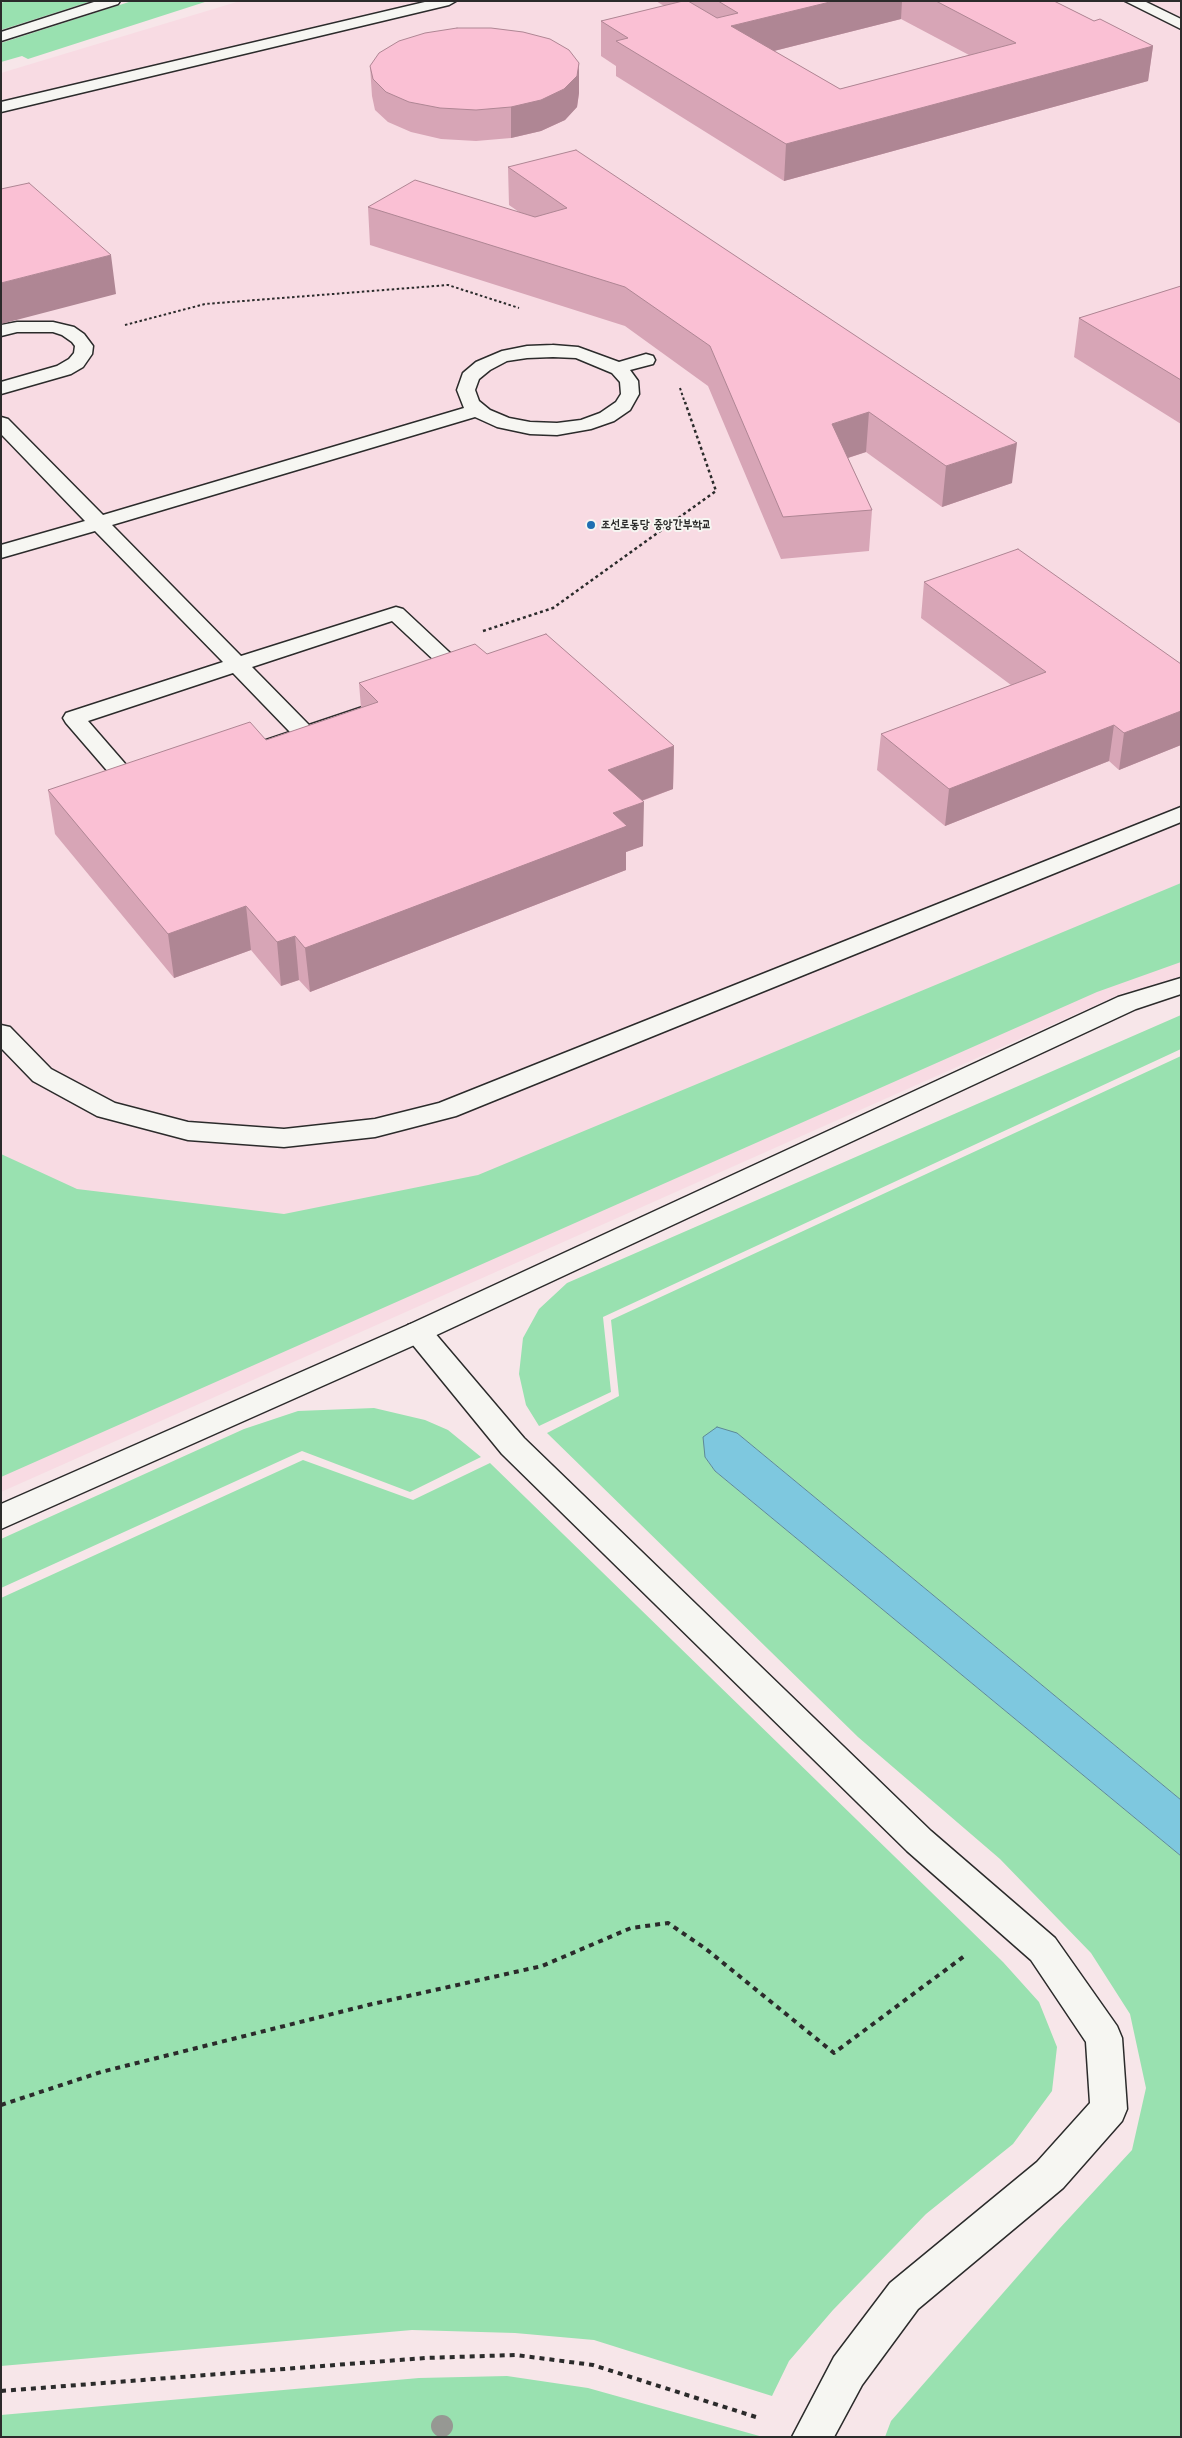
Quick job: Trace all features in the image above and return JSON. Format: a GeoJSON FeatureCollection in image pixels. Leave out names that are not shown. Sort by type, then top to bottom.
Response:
{"type":"FeatureCollection","features":[{"type":"Feature","properties":{"kind":"street"},"geometry":{"type":"LineString","coordinates":[[1,37],[113,1]]}},
{"type":"Feature","properties":{"kind":"street"},"geometry":{"type":"LineString","coordinates":[[1,107],[449,1]]}},
{"type":"Feature","properties":{"kind":"street"},"geometry":{"type":"LineString","coordinates":[[1132,1],[1181,25]]}},
{"type":"Feature","properties":{"kind":"street"},"geometry":{"type":"LineString","coordinates":[[1,331],[17,327],[53,327],[68,331],[78,338],[84,346],[83,354],[76,363],[64,370],[1,388]]}},
{"type":"Feature","properties":{"kind":"street"},"geometry":{"type":"LineString","coordinates":[[553,351],[578,353],[601,360],[617,368],[628,381],[630,394],[623,406],[607,417],[584,425],[557,429],[530,428],[504,423],[478,410],[470,403],[466,390],[470,378],[483,366],[502,358],[527,352],[553,351]]}},
{"type":"Feature","properties":{"kind":"street"},"geometry":{"type":"LineString","coordinates":[[617,368],[646,360]]}},
{"type":"Feature","properties":{"kind":"street"},"geometry":{"type":"LineString","coordinates":[[1,552],[478,410]]}},
{"type":"Feature","properties":{"kind":"street"},"geometry":{"type":"LineString","coordinates":[[1,423],[305,734]]}},
{"type":"Feature","properties":{"kind":"street"},"geometry":{"type":"LineString","coordinates":[[396,613],[432,648],[467,679],[138,791],[74,718],[396,613]]}},
{"type":"Feature","properties":{"kind":"street"},"geometry":{"type":"LineString","coordinates":[[1,1033],[42,1075],[106,1110],[188,1132],[284,1138],[375,1128],[447,1110],[1181,814]]}},
{"type":"Feature","properties":{"kind":"street"},"geometry":{"type":"LineString","coordinates":[[1,1517],[418,1332],[1127,1003],[1181,986]]}},
{"type":"Feature","properties":{"kind":"street"},"geometry":{"type":"LineString","coordinates":[[418,1332],[512,1446],[919,1842],[1043,1949],[1104,2038],[1109,2109],[1050,2175],[904,2296],[848,2371],[812,2435]]}},
{"type":"Feature","properties":{"kind":"path"},"geometry":{"type":"LineString","coordinates":[[78,338],[205,304],[448,285],[524,309]]}},
{"type":"Feature","properties":{"kind":"path"},"geometry":{"type":"LineString","coordinates":[[432,648],[553,608],[716,491],[678,382]]}},
{"type":"Feature","properties":{"kind":"path"},"geometry":{"type":"LineString","coordinates":[[1,2105],[102,2072],[368,2005],[542,1966],[630,1928],[668,1923],[706,1950],[834,2053],[1011,1921]]}},
{"type":"Feature","properties":{"kind":"path"},"geometry":{"type":"LineString","coordinates":[[1,2392],[425,2358],[516,2356],[593,2365],[812,2435]]}},
{"type":"Feature","properties":{"kind":"shaded area","name":"조선로동당 중앙간부학교"},"geometry":{"type":"Polygon","coordinates":[[[240,1],[1181,1],[1181,977],[1121,994],[1,1492],[1,73],[240,1]]]}},
{"type":"Feature","properties":{"kind":"green space"},"geometry":{"type":"Polygon","coordinates":[[[7,1],[92,1],[1,30],[1,3],[7,1]]]}},
{"type":"Feature","properties":{"kind":"green space"},"geometry":{"type":"Polygon","coordinates":[[[132,1],[208,1],[28,59],[22,56],[1,62],[1,43],[132,1]]]}},
{"type":"Feature","properties":{"kind":"green space"},"geometry":{"type":"Polygon","coordinates":[[[1181,883],[1181,962],[1097,992],[1,1477],[1,1154],[77,1189],[284,1214],[478,1175],[1181,883]]]}},
{"type":"Feature","properties":{"kind":"green space"},"geometry":{"type":"Polygon","coordinates":[[[1181,1015],[1181,1049],[603,1317],[611,1392],[539,1426],[526,1405],[519,1374],[523,1338],[539,1309],[567,1283],[1181,1015]]]}},
{"type":"Feature","properties":{"kind":"green space"},"geometry":{"type":"Polygon","coordinates":[[[1181,1056],[1181,1800],[737,1433],[705,1457],[715,1471],[1181,1856],[1181,2437],[885,2437],[891,2421],[1059,2229],[1132,2150],[1146,2088],[1130,2014],[1091,1953],[1000,1859],[858,1737],[547,1433],[619,1396],[611,1320],[1181,1056]]]}},
{"type":"Feature","properties":{"kind":"green space"},"geometry":{"type":"Polygon","coordinates":[[[374,1408],[425,1420],[448,1430],[481,1457],[410,1492],[302,1451],[1,1588],[1,1539],[244,1429],[298,1411],[374,1408]]]}},
{"type":"Feature","properties":{"kind":"green space"},"geometry":{"type":"Polygon","coordinates":[[[303,1460],[413,1500],[490,1463],[1003,1962],[1039,2002],[1057,2047],[1052,2091],[1013,2144],[926,2214],[833,2310],[789,2361],[772,2396],[594,2340],[515,2333],[412,2330],[1,2366],[1,1598],[303,1460]]]}},
{"type":"Feature","properties":{"kind":"green space"},"geometry":{"type":"Polygon","coordinates":[[[507,2376],[588,2388],[763,2437],[1,2437],[1,2415],[419,2378],[507,2376]]]}},
{"type":"Feature","properties":{"kind":"water"},"geometry":{"type":"Polygon","coordinates":[[[717,1427],[737,1433],[1181,1800],[1181,1856],[715,1471],[705,1457],[703,1437],[717,1427]]]}},
{"type":"Feature","properties":{"kind":"building"},"geometry":{"type":"Polygon","coordinates":[[[688,1],[717,18],[738,13],[718,1],[834,1],[731,26],[840,89],[1016,43],[936,1],[1054,1],[1094,21],[1100,19],[1153,46],[786,144],[616,41],[628,38],[601,21],[688,1]]]}},
{"type":"Feature","properties":{"kind":"building"},"geometry":{"type":"Polygon","coordinates":[[[457,28],[491,28],[523,32],[550,39],[569,50],[579,63],[577,76],[564,89],[541,100],[511,107],[476,110],[440,108],[409,102],[386,92],[373,79],[370,66],[379,53],[399,41],[425,33],[457,28]]]}},
{"type":"Feature","properties":{"kind":"building"},"geometry":{"type":"Polygon","coordinates":[[[576,150],[1017,443],[946,466],[869,412],[832,424],[872,510],[783,517],[710,346],[625,287],[368,207],[415,180],[535,217],[567,208],[508,167],[576,150]]]}},
{"type":"Feature","properties":{"kind":"building"},"geometry":{"type":"Polygon","coordinates":[[[29,183],[111,255],[1,283],[1,189],[29,183]]]}},
{"type":"Feature","properties":{"kind":"building"},"geometry":{"type":"Polygon","coordinates":[[[1181,286],[1181,380],[1079,318],[1181,286]]]}},
{"type":"Feature","properties":{"kind":"building"},"geometry":{"type":"Polygon","coordinates":[[[1018,549],[1181,664],[1181,711],[1124,733],[1114,725],[949,789],[881,734],[1046,672],[924,582],[1018,549]]]}},
{"type":"Feature","properties":{"kind":"building"},"geometry":{"type":"Polygon","coordinates":[[[546,634],[674,746],[608,770],[644,802],[613,813],[627,826],[305,948],[295,936],[277,942],[246,906],[168,934],[48,790],[250,722],[266,740],[378,702],[359,683],[475,644],[487,654],[546,634]]]}},
{"type":"Feature","properties":{"kind":"place","name":"조선로동당 중앙간부학교"},"geometry":{"type":"Point","coordinates":[591,525]}}]}
